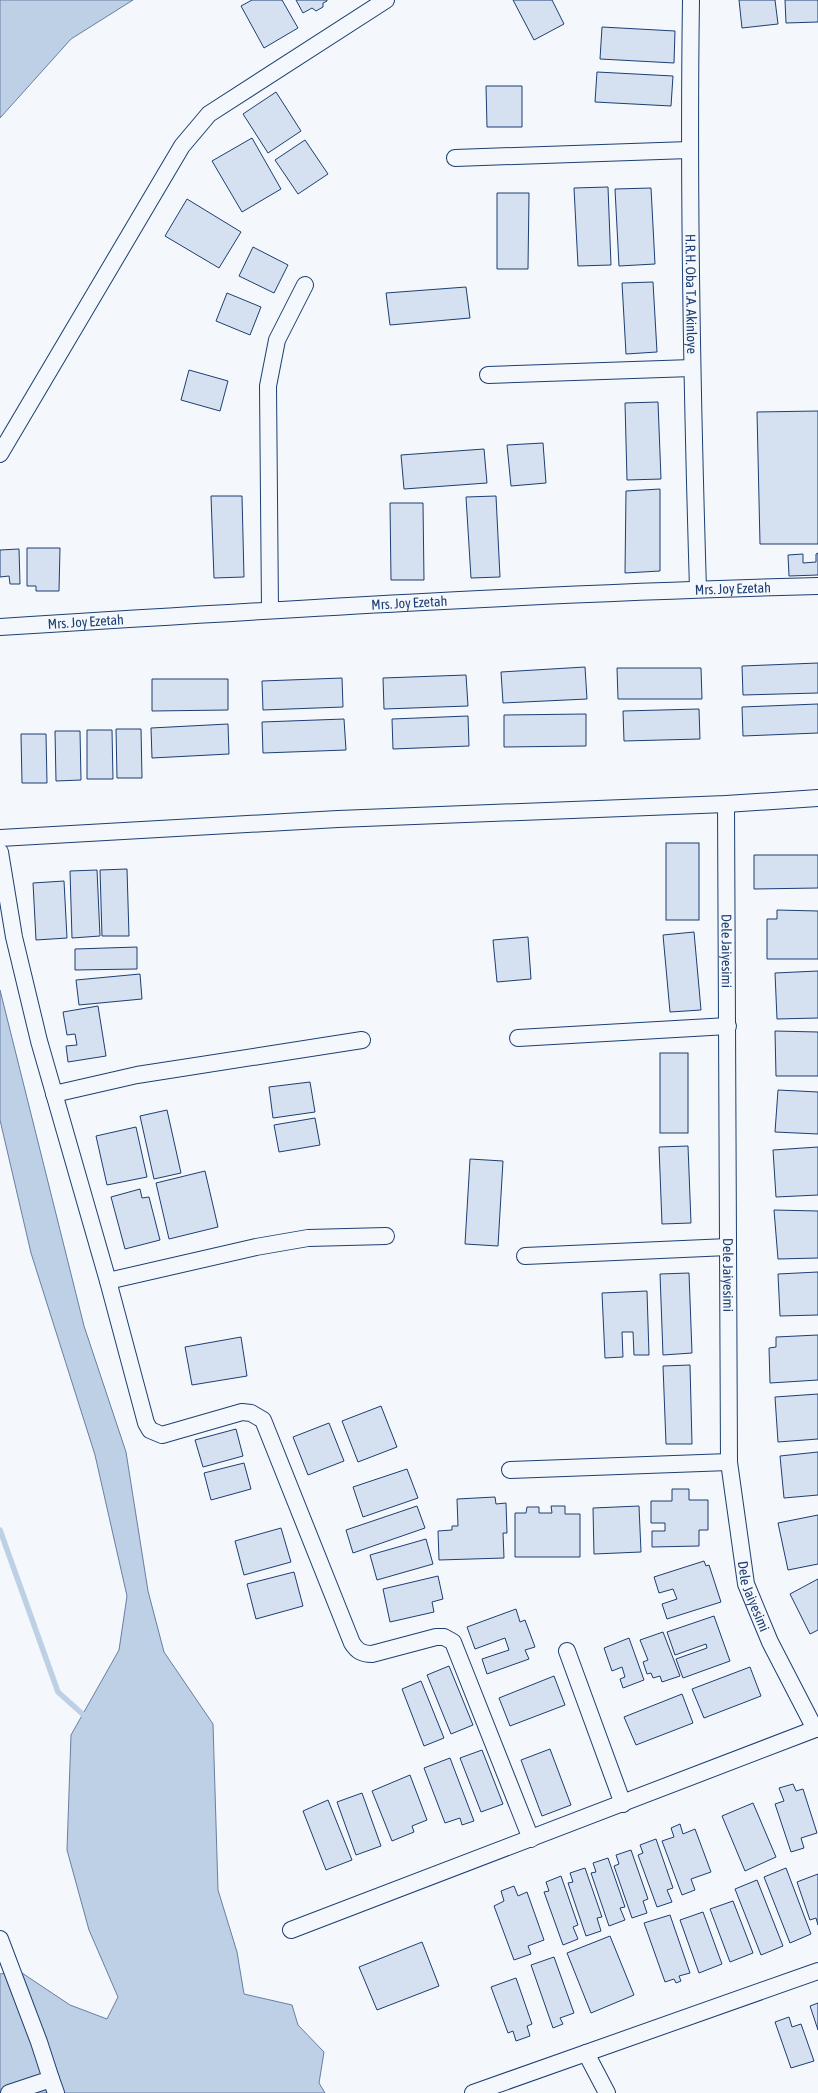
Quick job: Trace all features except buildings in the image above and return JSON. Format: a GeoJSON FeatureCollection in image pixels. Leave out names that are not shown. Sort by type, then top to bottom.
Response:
{"type":"FeatureCollection","features":[{"type":"Feature","properties":{"kind":"street"},"geometry":{"type":"LineString","coordinates":[[0,454],[182,146],[208,114],[386,0]]}},
{"type":"Feature","properties":{"kind":"street","name":"H.R.H. Oba T.A. Akinloye"},"geometry":{"type":"LineString","coordinates":[[691,0],[689,150],[692,368],[698,589]]}},
{"type":"Feature","properties":{"kind":"street"},"geometry":{"type":"LineString","coordinates":[[455,158],[689,150]]}},
{"type":"Feature","properties":{"kind":"street"},"geometry":{"type":"LineString","coordinates":[[270,610],[268,386],[277,340],[305,285]]}},
{"type":"Feature","properties":{"kind":"street"},"geometry":{"type":"LineString","coordinates":[[488,374],[692,368]]}},
{"type":"Feature","properties":{"kind":"street","name":"Mrs. Joy Ezetah"},"geometry":{"type":"LineString","coordinates":[[0,626],[270,610],[698,589],[818,586]]}},
{"type":"Feature","properties":{"kind":"street"},"geometry":{"type":"LineString","coordinates":[[0,838],[338,819],[726,804],[818,798]]}},
{"type":"Feature","properties":{"kind":"street","name":"Dele Jaiyesimi"},"geometry":{"type":"LineString","coordinates":[[726,804],[729,1462],[746,1584],[770,1642],[817,1729]]}},
{"type":"Feature","properties":{"kind":"street"},"geometry":{"type":"LineString","coordinates":[[0,852],[14,937],[54,1094],[108,1280],[146,1422],[150,1430],[162,1435],[242,1412],[251,1412],[263,1420],[356,1650],[363,1654],[372,1654],[436,1637],[444,1637],[453,1642],[532,1839]]}},
{"type":"Feature","properties":{"kind":"street"},"geometry":{"type":"LineString","coordinates":[[518,1038],[728,1026]]}},
{"type":"Feature","properties":{"kind":"street"},"geometry":{"type":"LineString","coordinates":[[54,1094],[137,1076],[362,1040]]}},
{"type":"Feature","properties":{"kind":"street"},"geometry":{"type":"LineString","coordinates":[[108,1280],[256,1247],[308,1238],[386,1236]]}},
{"type":"Feature","properties":{"kind":"street"},"geometry":{"type":"LineString","coordinates":[[525,1256],[728,1247]]}},
{"type":"Feature","properties":{"kind":"street"},"geometry":{"type":"LineString","coordinates":[[510,1470],[729,1462]]}},
{"type":"Feature","properties":{"kind":"street"},"geometry":{"type":"LineString","coordinates":[[567,1651],[623,1804]]}},
{"type":"Feature","properties":{"kind":"street"},"geometry":{"type":"LineString","coordinates":[[291,1930],[817,1729]]}},
{"type":"Feature","properties":{"kind":"street"},"geometry":{"type":"LineString","coordinates":[[0,1939],[54,2086],[9,2093]]}},
{"type":"Feature","properties":{"kind":"street"},"geometry":{"type":"LineString","coordinates":[[473,2093],[818,1971]]}},
{"type":"Feature","properties":{"kind":"street"},"geometry":{"type":"LineString","coordinates":[[586,2053],[607,2093]]}},
{"type":"Feature","properties":{"kind":"water"},"geometry":{"type":"Polygon","coordinates":[[[0,0],[133,0],[71,39],[0,118],[0,0]]]}},
{"type":"Feature","properties":{"kind":"water"},"geometry":{"type":"Polygon","coordinates":[[[0,990],[84,1326],[126,1452],[148,1591],[164,1652],[213,1724],[218,1890],[237,1952],[244,1994],[292,2005],[298,2025],[324,2052],[319,2083],[325,2093],[0,2093],[0,1974],[19,1971],[70,2005],[107,2019],[118,1997],[89,1930],[67,1850],[71,1735],[119,1650],[127,1596],[95,1455],[31,1253],[0,1120],[0,990]]]}},
{"type":"Feature","properties":{"kind":"waterway"},"geometry":{"type":"LineString","coordinates":[[0,1530],[58,1692],[87,1718]]}}]}
